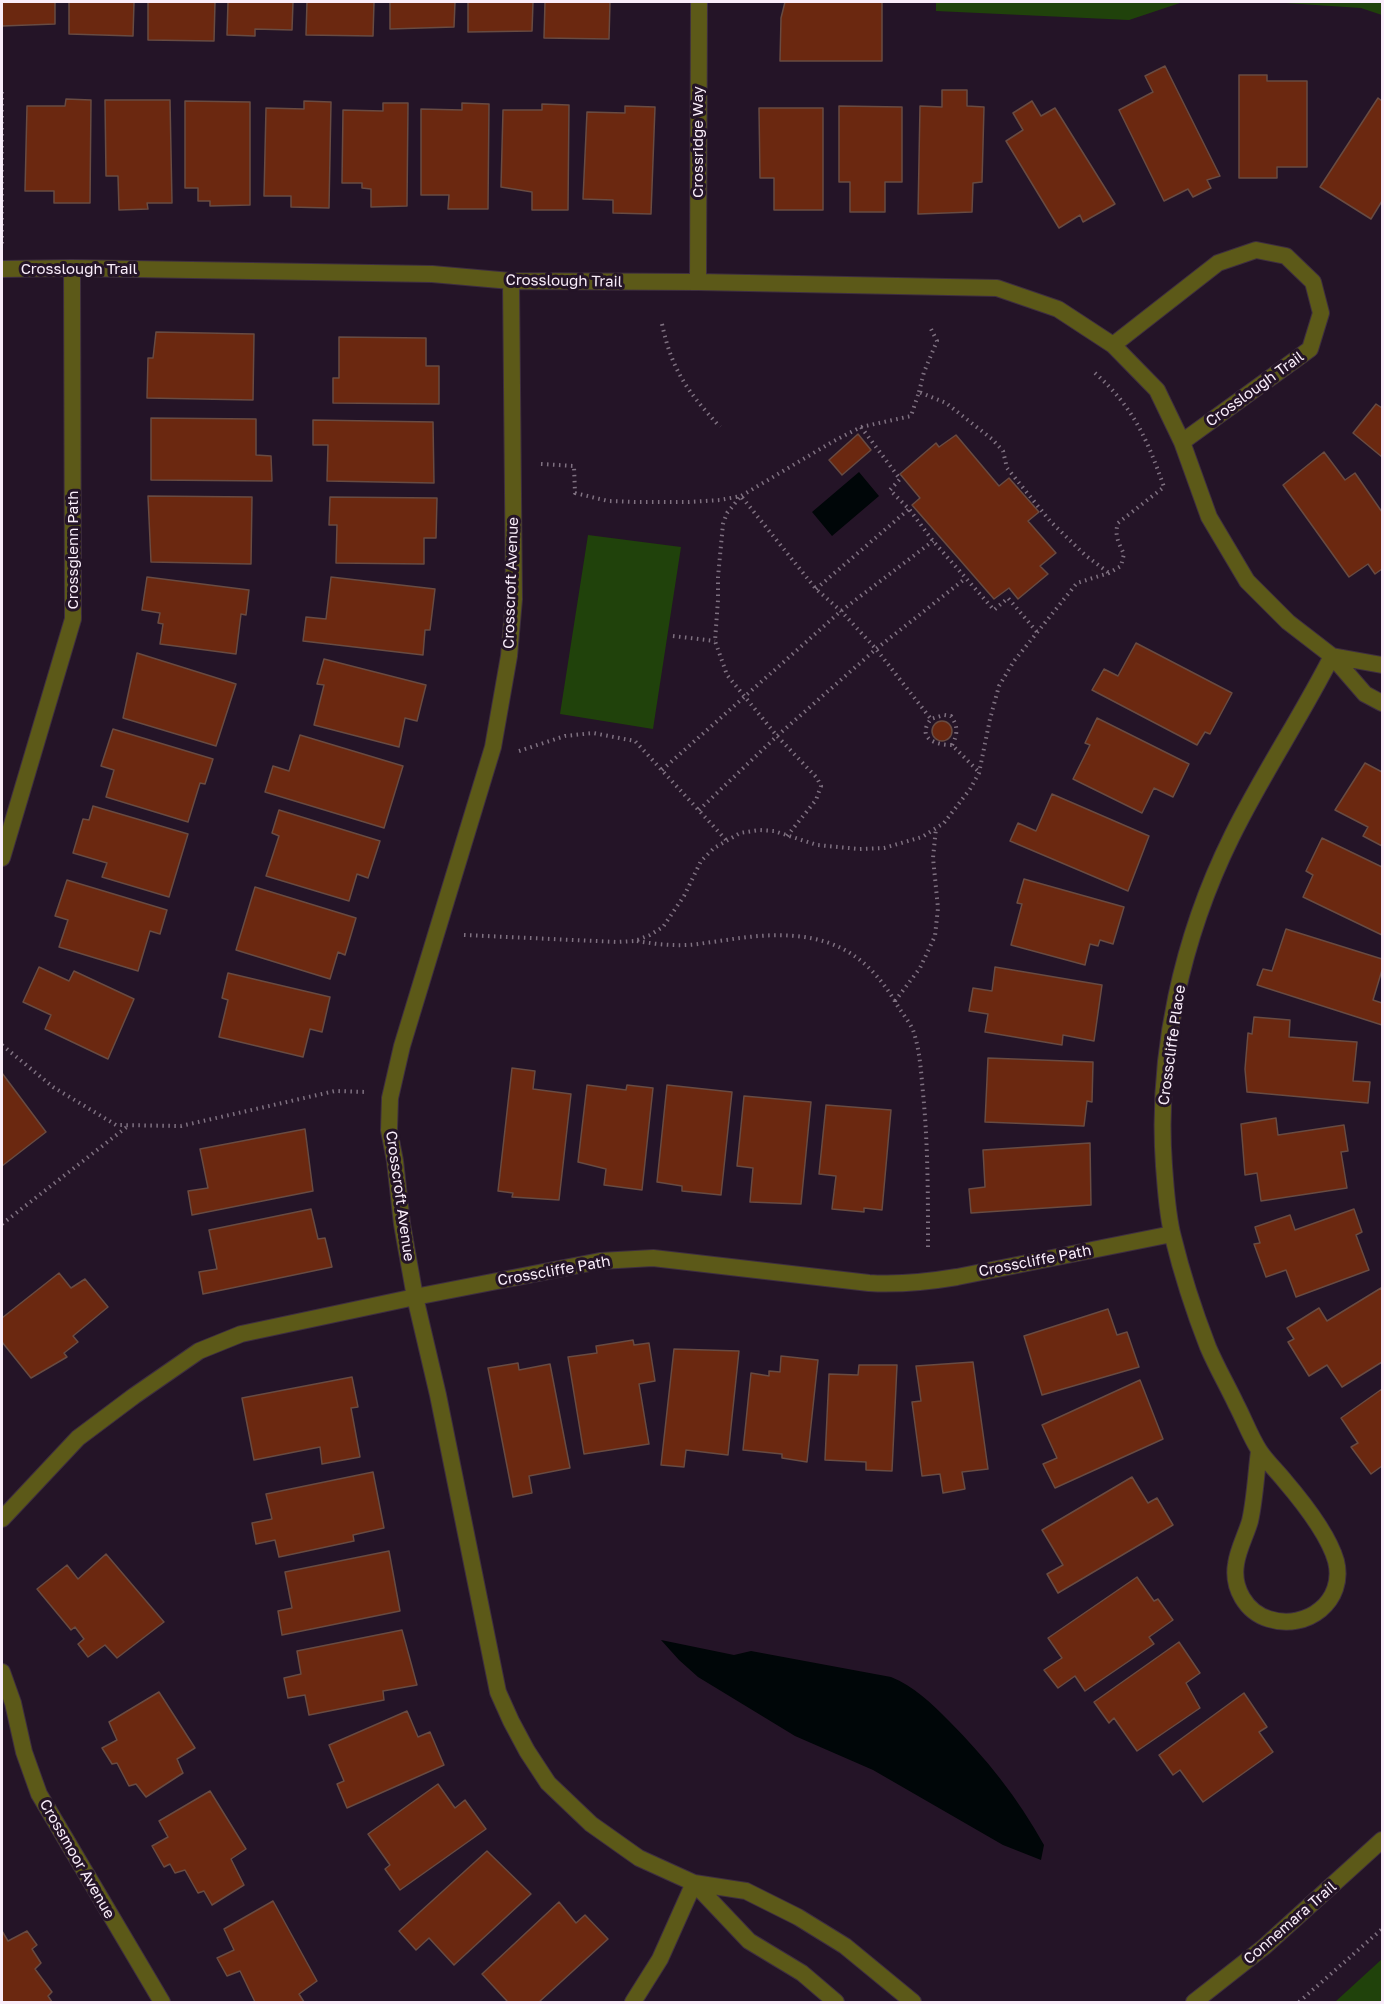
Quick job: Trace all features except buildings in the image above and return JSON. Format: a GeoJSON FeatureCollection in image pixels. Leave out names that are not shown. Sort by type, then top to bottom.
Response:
{"type":"FeatureCollection","features":[{"type":"Feature","properties":{"kind":"street","name":"Crossridge Way"},"geometry":{"type":"LineString","coordinates":[[698,282],[699,2]]}},
{"type":"Feature","properties":{"kind":"street","name":"Crosslough Trail"},"geometry":{"type":"LineString","coordinates":[[1113,345],[1218,263],[1256,250],[1286,256],[1313,282],[1321,313],[1310,349],[1182,442]]}},
{"type":"Feature","properties":{"kind":"street","name":"Crosslough Trail"},"geometry":{"type":"LineString","coordinates":[[2,269],[72,268],[432,274],[512,281],[998,288],[1058,309],[1113,345],[1157,390],[1182,442],[1209,517],[1246,581],[1288,622],[1332,656],[1365,694],[1383,703]]}},
{"type":"Feature","properties":{"kind":"street","name":"Crossglenn Path"},"geometry":{"type":"LineString","coordinates":[[2,858],[73,619],[72,268]]}},
{"type":"Feature","properties":{"kind":"street","name":"Crosscroft Avenue"},"geometry":{"type":"LineString","coordinates":[[512,281],[514,599],[509,656],[493,747],[402,1046],[391,1093],[389,1130],[415,1297],[440,1406],[498,1692],[527,1751],[548,1783],[591,1824],[639,1857],[694,1883],[746,1891],[798,1917],[845,1946],[914,2002]]}},
{"type":"Feature","properties":{"kind":"street","name":"Crosslough Trail"},"geometry":{"type":"LineString","coordinates":[[1332,656],[1383,665]]}},
{"type":"Feature","properties":{"kind":"street","name":"Crosscliffe Place"},"geometry":{"type":"LineString","coordinates":[[1259,1451],[1250,1519],[1236,1564],[1236,1581],[1242,1597],[1253,1612],[1272,1620],[1294,1622],[1315,1614],[1329,1603],[1338,1583],[1336,1562],[1325,1535],[1286,1482],[1259,1451],[1209,1349],[1187,1291],[1172,1234],[1166,1189],[1163,1108],[1174,1006],[1186,958],[1207,894],[1233,834],[1332,656]]}},
{"type":"Feature","properties":{"kind":"street","name":"Crosscliffe Path"},"geometry":{"type":"LineString","coordinates":[[2,1519],[78,1438],[199,1351],[241,1334],[600,1261],[653,1258],[894,1285],[922,1282],[1172,1234]]}},
{"type":"Feature","properties":{"kind":"street","name":"Crossmoor Avenue"},"geometry":{"type":"LineString","coordinates":[[2,1672],[13,1702],[24,1752],[39,1794],[162,2002]]}},
{"type":"Feature","properties":{"kind":"street","name":"Connemara Trail"},"geometry":{"type":"LineString","coordinates":[[1194,2002],[1264,1947],[1383,1840]]}},
{"type":"Feature","properties":{"kind":"street","name":"Crosscroft Avenue"},"geometry":{"type":"LineString","coordinates":[[694,1883],[749,1941],[802,1973],[836,2002]]}},
{"type":"Feature","properties":{"kind":"street"},"geometry":{"type":"LineString","coordinates":[[633,2002],[660,1959],[694,1883]]}},
{"type":"Feature","properties":{"kind":"path"},"geometry":{"type":"LineString","coordinates":[[2,92],[2,269]]}},
{"type":"Feature","properties":{"kind":"path"},"geometry":{"type":"LineString","coordinates":[[662,324],[681,380],[720,427]]}},
{"type":"Feature","properties":{"kind":"path"},"geometry":{"type":"LineString","coordinates":[[787,836],[816,800],[821,786],[817,778],[777,736],[727,675],[715,641],[723,524],[727,513],[741,496],[832,442],[861,427],[911,417],[924,372],[937,341],[930,327]]}},
{"type":"Feature","properties":{"kind":"path"},"geometry":{"type":"LineString","coordinates":[[635,941],[663,927],[684,896],[701,861],[714,848],[740,833],[759,830],[774,831],[817,845],[859,849],[884,848],[922,837],[944,823],[979,773],[999,686],[1014,661],[1077,583],[1109,573],[1121,566],[1124,554],[1115,531],[1118,524],[1164,487],[1137,421],[1095,373]]}},
{"type":"Feature","properties":{"kind":"path"},"geometry":{"type":"LineString","coordinates":[[919,392],[946,403],[992,439],[1003,451],[1007,468],[1044,514],[1085,555],[1109,573]]}},
{"type":"Feature","properties":{"kind":"path"},"geometry":{"type":"LineString","coordinates":[[861,427],[900,479],[890,490],[909,509],[933,541],[994,610],[1008,598],[1037,632]]}},
{"type":"Feature","properties":{"kind":"path"},"geometry":{"type":"LineString","coordinates":[[541,464],[574,466],[575,493],[608,501],[688,502],[741,496]]}},
{"type":"Feature","properties":{"kind":"path"},"geometry":{"type":"LineString","coordinates":[[741,496],[816,589],[841,611],[876,650],[931,719]]}},
{"type":"Feature","properties":{"kind":"path"},"geometry":{"type":"LineString","coordinates":[[816,589],[909,509]]}},
{"type":"Feature","properties":{"kind":"path"},"geometry":{"type":"LineString","coordinates":[[662,770],[841,611],[933,541]]}},
{"type":"Feature","properties":{"kind":"path"},"geometry":{"type":"LineString","coordinates":[[699,810],[777,736],[876,650],[966,578]]}},
{"type":"Feature","properties":{"kind":"path"},"geometry":{"type":"LineString","coordinates":[[673,636],[715,641]]}},
{"type":"Feature","properties":{"kind":"path"},"geometry":{"type":"LineString","coordinates":[[952,745],[957,732],[951,716],[944,715],[931,719],[926,728],[926,735],[930,740],[943,745],[952,745],[979,773]]}},
{"type":"Feature","properties":{"kind":"path"},"geometry":{"type":"LineString","coordinates":[[519,751],[565,736],[593,733],[635,741],[727,841]]}},
{"type":"Feature","properties":{"kind":"path"},"geometry":{"type":"LineString","coordinates":[[895,1001],[920,968],[935,936],[938,908],[933,858],[936,828]]}},
{"type":"Feature","properties":{"kind":"path"},"geometry":{"type":"LineString","coordinates":[[464,935],[635,941],[662,945],[705,944],[742,937],[770,935],[816,939],[837,945],[868,966],[886,986],[912,1030],[919,1056],[925,1119],[928,1247]]}},
{"type":"Feature","properties":{"kind":"path"},"geometry":{"type":"LineString","coordinates":[[2,1045],[53,1087],[116,1125],[181,1126],[335,1091],[391,1093]]}},
{"type":"Feature","properties":{"kind":"path"},"geometry":{"type":"LineString","coordinates":[[2,1224],[128,1125]]}},
{"type":"Feature","properties":{"kind":"path"},"geometry":{"type":"LineString","coordinates":[[1299,2002],[1383,1929]]}},
{"type":"Feature","properties":{"kind":"green space"},"geometry":{"type":"Polygon","coordinates":[[[936,2],[1183,2],[1129,20],[936,11],[936,2]]]}},
{"type":"Feature","properties":{"kind":"green space"},"geometry":{"type":"Polygon","coordinates":[[[1270,2],[1382,2],[1382,15],[1361,8],[1270,2]]]}},
{"type":"Feature","properties":{"kind":"green space"},"geometry":{"type":"Polygon","coordinates":[[[588,535],[681,547],[653,729],[560,714],[588,535]]]}},
{"type":"Feature","properties":{"kind":"green space"},"geometry":{"type":"Polygon","coordinates":[[[1382,1959],[1382,2002],[1335,2002],[1382,1959]]]}},
{"type":"Feature","properties":{"kind":"shaded area"},"geometry":{"type":"Polygon","coordinates":[[[859,472],[879,496],[832,536],[812,512],[859,472]]]}},
{"type":"Feature","properties":{"kind":"shaded area"},"geometry":{"type":"Polygon","coordinates":[[[661,1640],[734,1655],[751,1651],[891,1677],[907,1685],[949,1721],[1001,1779],[1044,1845],[1041,1860],[1003,1845],[873,1770],[795,1736],[698,1677],[661,1640]]]}}]}
